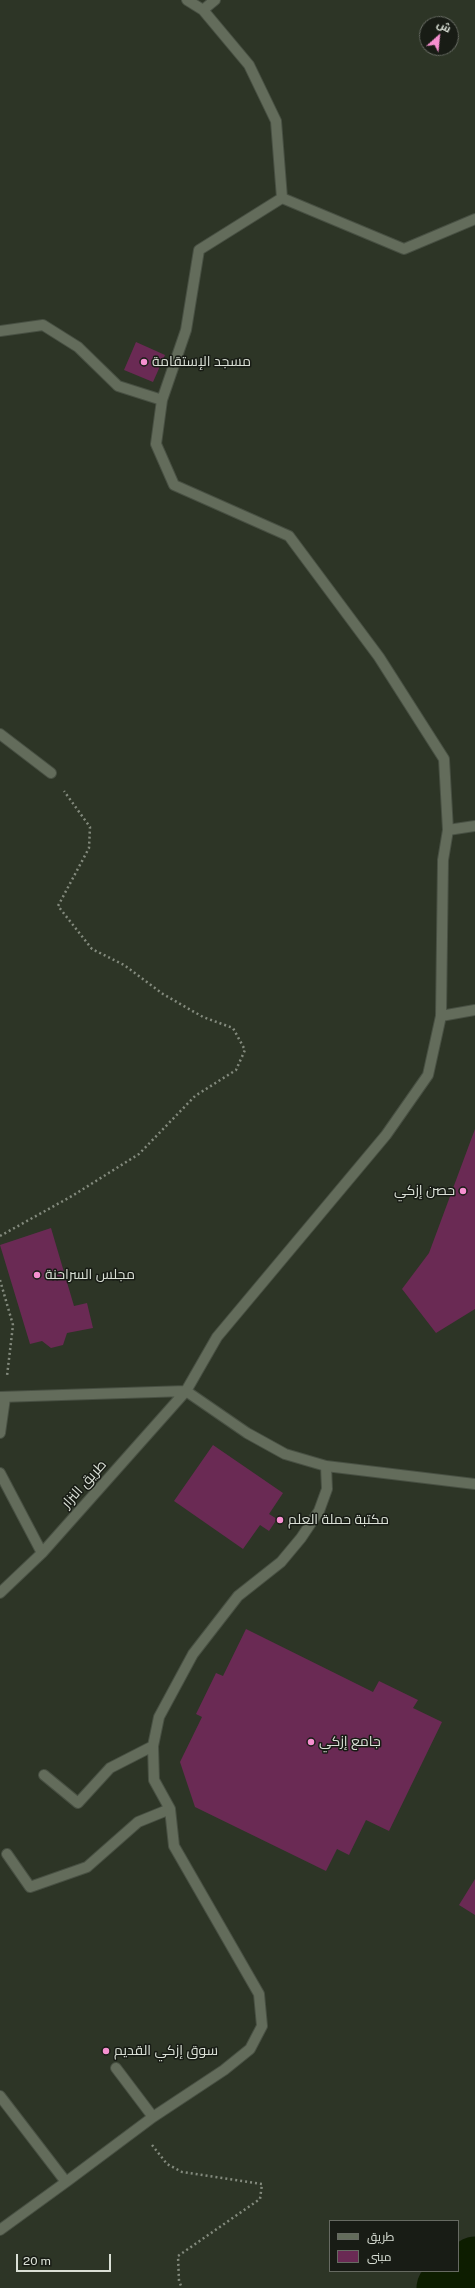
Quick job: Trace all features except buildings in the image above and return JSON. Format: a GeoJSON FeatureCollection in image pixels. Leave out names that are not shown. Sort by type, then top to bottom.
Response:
{"type":"FeatureCollection","features":[{"type":"Feature","properties":{"kind":"street"},"geometry":{"type":"LineString","coordinates":[[187,0],[203,10],[249,65],[276,121],[282,198],[404,249],[475,219]]}},
{"type":"Feature","properties":{"kind":"street"},"geometry":{"type":"LineString","coordinates":[[203,10],[215,0]]}},
{"type":"Feature","properties":{"kind":"street","name":"طريق النزار"},"geometry":{"type":"LineString","coordinates":[[0,1593],[42,1552],[186,1391],[217,1337],[338,1189],[386,1135],[428,1075],[441,1016],[443,860],[448,830],[444,759],[378,657],[289,536],[174,485],[156,444],[162,400],[186,330],[199,250],[282,198]]}},
{"type":"Feature","properties":{"kind":"street"},"geometry":{"type":"LineString","coordinates":[[0,331],[43,325],[78,347],[118,386],[162,400]]}},
{"type":"Feature","properties":{"kind":"street"},"geometry":{"type":"LineString","coordinates":[[0,734],[51,773]]}},
{"type":"Feature","properties":{"kind":"street"},"geometry":{"type":"LineString","coordinates":[[448,830],[475,826]]}},
{"type":"Feature","properties":{"kind":"street"},"geometry":{"type":"LineString","coordinates":[[441,1016],[475,1010]]}},
{"type":"Feature","properties":{"kind":"street"},"geometry":{"type":"LineString","coordinates":[[0,1433],[2,1397],[186,1391],[247,1433],[285,1454],[326,1466],[475,1484]]}},
{"type":"Feature","properties":{"kind":"street"},"geometry":{"type":"LineString","coordinates":[[0,2230],[152,2117],[224,2070],[250,2048],[262,2026],[259,1994],[174,1846],[170,1809],[154,1780],[153,1746],[159,1717],[193,1654],[238,1596],[281,1562],[302,1538],[319,1511],[327,1489],[326,1466]]}},
{"type":"Feature","properties":{"kind":"street"},"geometry":{"type":"LineString","coordinates":[[0,1473],[42,1552]]}},
{"type":"Feature","properties":{"kind":"street"},"geometry":{"type":"LineString","coordinates":[[44,1775],[78,1803],[110,1768],[153,1746]]}},
{"type":"Feature","properties":{"kind":"street"},"geometry":{"type":"LineString","coordinates":[[7,1854],[30,1887],[88,1867],[138,1822],[170,1809]]}},
{"type":"Feature","properties":{"kind":"street"},"geometry":{"type":"LineString","coordinates":[[116,2068],[152,2117]]}},
{"type":"Feature","properties":{"kind":"street"},"geometry":{"type":"LineString","coordinates":[[0,2096],[66,2182]]}},
{"type":"Feature","properties":{"kind":"path"},"geometry":{"type":"LineString","coordinates":[[0,1236],[72,1196],[139,1154],[196,1096],[236,1070],[245,1050],[233,1028],[203,1017],[163,994],[124,965],[92,949],[58,906],[89,848],[90,827],[51,773]]}},
{"type":"Feature","properties":{"kind":"path"},"geometry":{"type":"LineString","coordinates":[[0,1280],[13,1325],[2,1397]]}},
{"type":"Feature","properties":{"kind":"path"},"geometry":{"type":"LineString","coordinates":[[138,2127],[167,2164],[182,2172],[262,2184],[260,2199],[178,2256],[179,2281],[182,2288]]}},
{"type":"Feature","properties":{"kind":"waterway"},"geometry":{"type":"LineString","coordinates":[[445,2288],[475,2265]]}},
{"type":"Feature","properties":{"kind":"place","name":"مسجد الإستقامة"},"geometry":{"type":"Point","coordinates":[144,362]}},
{"type":"Feature","properties":{"kind":"place","name":"حصن إزكي"},"geometry":{"type":"Point","coordinates":[463,1191]}},
{"type":"Feature","properties":{"kind":"place","name":"مجلس السراحنة"},"geometry":{"type":"Point","coordinates":[37,1275]}},
{"type":"Feature","properties":{"kind":"place","name":"مكتبة حملة العلم"},"geometry":{"type":"Point","coordinates":[280,1520]}},
{"type":"Feature","properties":{"kind":"place","name":"جامع إزكي"},"geometry":{"type":"Point","coordinates":[311,1742]}},
{"type":"Feature","properties":{"kind":"place","name":"سوق إزكي القديم"},"geometry":{"type":"Point","coordinates":[106,2051]}}]}
